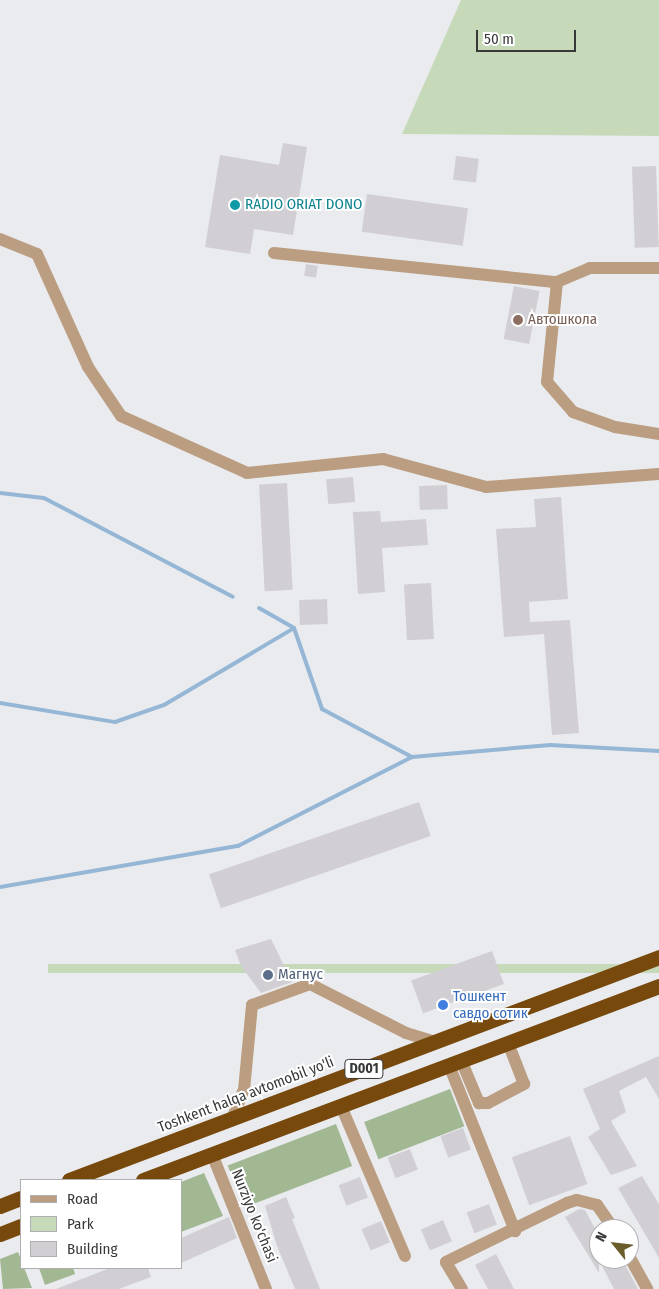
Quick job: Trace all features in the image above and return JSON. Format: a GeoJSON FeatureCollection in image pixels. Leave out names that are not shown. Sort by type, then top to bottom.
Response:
{"type":"FeatureCollection","features":[{"type":"Feature","properties":{"kind":"highway","name":"Toshkent halqa avtomobil yo'li"},"geometry":{"type":"LineString","coordinates":[[72,1179],[659,958]]}},
{"type":"Feature","properties":{"kind":"highway","name":"D001"},"geometry":{"type":"LineString","coordinates":[[146,1179],[508,1043],[658,991]]}},
{"type":"Feature","properties":{"kind":"highway"},"geometry":{"type":"LineString","coordinates":[[0,1206],[20,1198]]}},
{"type":"Feature","properties":{"kind":"highway"},"geometry":{"type":"LineString","coordinates":[[0,1234],[20,1226]]}},
{"type":"Feature","properties":{"kind":"street"},"geometry":{"type":"LineString","coordinates":[[0,239],[37,254],[88,367],[121,416],[247,473],[382,459],[486,487],[659,474]]}},
{"type":"Feature","properties":{"kind":"street"},"geometry":{"type":"LineString","coordinates":[[274,253],[558,282],[590,268],[659,268]]}},
{"type":"Feature","properties":{"kind":"street"},"geometry":{"type":"LineString","coordinates":[[558,282],[547,382],[573,412],[615,427],[659,434]]}},
{"type":"Feature","properties":{"kind":"street"},"geometry":{"type":"LineString","coordinates":[[232,1119],[244,1090],[252,1005],[310,984],[406,1033],[436,1042]]}},
{"type":"Feature","properties":{"kind":"street"},"geometry":{"type":"LineString","coordinates":[[455,1063],[479,1103],[488,1103],[524,1084],[508,1043]]}},
{"type":"Feature","properties":{"kind":"street"},"geometry":{"type":"LineString","coordinates":[[455,1063],[516,1231]]}},
{"type":"Feature","properties":{"kind":"street"},"geometry":{"type":"LineString","coordinates":[[341,1106],[405,1256]]}},
{"type":"Feature","properties":{"kind":"street","name":"Nurziyo ko'chasi"},"geometry":{"type":"LineString","coordinates":[[212,1154],[266,1289]]}},
{"type":"Feature","properties":{"kind":"street"},"geometry":{"type":"LineString","coordinates":[[462,1289],[446,1262],[516,1231],[566,1204],[588,1201],[604,1211],[608,1219]]}},
{"type":"Feature","properties":{"kind":"street"},"geometry":{"type":"LineString","coordinates":[[636,1269],[647,1289]]}},
{"type":"Feature","properties":{"kind":"green space"},"geometry":{"type":"Polygon","coordinates":[[[461,0],[659,0],[659,136],[402,134],[461,0]]]}},
{"type":"Feature","properties":{"kind":"green space"},"geometry":{"type":"Polygon","coordinates":[[[48,964],[659,964],[659,973],[48,973],[48,964]]]}},
{"type":"Feature","properties":{"kind":"green space"},"geometry":{"type":"Polygon","coordinates":[[[450,1089],[464,1126],[378,1159],[364,1122],[450,1089]]]}},
{"type":"Feature","properties":{"kind":"green space"},"geometry":{"type":"Polygon","coordinates":[[[336,1124],[352,1166],[244,1208],[228,1166],[336,1124]]]}},
{"type":"Feature","properties":{"kind":"green space"},"geometry":{"type":"Polygon","coordinates":[[[204,1173],[223,1216],[182,1232],[182,1182],[204,1173]]]}},
{"type":"Feature","properties":{"kind":"green space"},"geometry":{"type":"Polygon","coordinates":[[[18,1252],[20,1269],[25,1269],[32,1288],[3,1289],[0,1259],[18,1252]]]}},
{"type":"Feature","properties":{"kind":"green space"},"geometry":{"type":"Polygon","coordinates":[[[39,1269],[73,1269],[75,1274],[45,1285],[39,1269]]]}},
{"type":"Feature","properties":{"kind":"building"},"geometry":{"type":"Polygon","coordinates":[[[283,143],[307,147],[293,235],[254,229],[250,254],[205,247],[220,155],[279,165],[283,143]]]}},
{"type":"Feature","properties":{"kind":"building"},"geometry":{"type":"Polygon","coordinates":[[[456,156],[479,159],[476,183],[453,180],[456,156]]]}},
{"type":"Feature","properties":{"kind":"building"},"geometry":{"type":"Polygon","coordinates":[[[656,166],[659,247],[635,248],[632,167],[656,166]]]}},
{"type":"Feature","properties":{"kind":"building"},"geometry":{"type":"Polygon","coordinates":[[[367,194],[468,208],[463,246],[362,232],[367,194]]]}},
{"type":"Feature","properties":{"kind":"building"},"geometry":{"type":"Polygon","coordinates":[[[306,264],[318,266],[316,278],[304,276],[306,264]]]}},
{"type":"Feature","properties":{"kind":"building"},"geometry":{"type":"Polygon","coordinates":[[[514,286],[540,291],[529,344],[504,339],[514,286]]]}},
{"type":"Feature","properties":{"kind":"building"},"geometry":{"type":"Polygon","coordinates":[[[353,477],[355,502],[328,504],[326,479],[353,477]]]}},
{"type":"Feature","properties":{"kind":"building"},"geometry":{"type":"Polygon","coordinates":[[[287,483],[293,590],[265,591],[259,484],[287,483]]]}},
{"type":"Feature","properties":{"kind":"building"},"geometry":{"type":"Polygon","coordinates":[[[447,485],[448,509],[420,510],[419,486],[447,485]]]}},
{"type":"Feature","properties":{"kind":"building"},"geometry":{"type":"Polygon","coordinates":[[[561,497],[568,599],[529,602],[530,622],[570,620],[579,733],[552,735],[544,634],[504,637],[496,529],[536,527],[534,499],[561,497]]]}},
{"type":"Feature","properties":{"kind":"building"},"geometry":{"type":"Polygon","coordinates":[[[380,511],[381,522],[426,519],[428,545],[382,548],[385,592],[358,594],[353,512],[380,511]]]}},
{"type":"Feature","properties":{"kind":"building"},"geometry":{"type":"Polygon","coordinates":[[[431,583],[434,639],[407,640],[404,584],[431,583]]]}},
{"type":"Feature","properties":{"kind":"building"},"geometry":{"type":"Polygon","coordinates":[[[327,599],[328,624],[300,625],[299,600],[327,599]]]}},
{"type":"Feature","properties":{"kind":"building"},"geometry":{"type":"Polygon","coordinates":[[[419,802],[431,836],[221,908],[209,874],[419,802]]]}},
{"type":"Feature","properties":{"kind":"building","name":"Магнус"},"geometry":{"type":"Polygon","coordinates":[[[271,939],[292,982],[261,993],[241,966],[235,950],[271,939]]]}},
{"type":"Feature","properties":{"kind":"building"},"geometry":{"type":"Polygon","coordinates":[[[492,951],[504,984],[423,1013],[411,980],[492,951]]]}},
{"type":"Feature","properties":{"kind":"building"},"geometry":{"type":"Polygon","coordinates":[[[659,1056],[659,1099],[646,1077],[619,1091],[626,1112],[611,1121],[637,1166],[611,1175],[588,1137],[600,1129],[583,1089],[659,1056]]]}},
{"type":"Feature","properties":{"kind":"building"},"geometry":{"type":"Polygon","coordinates":[[[463,1128],[471,1150],[448,1158],[440,1136],[463,1128]]]}},
{"type":"Feature","properties":{"kind":"building"},"geometry":{"type":"Polygon","coordinates":[[[570,1136],[587,1184],[529,1205],[512,1157],[570,1136]]]}},
{"type":"Feature","properties":{"kind":"building"},"geometry":{"type":"Polygon","coordinates":[[[410,1149],[418,1170],[395,1178],[388,1158],[410,1149]]]}},
{"type":"Feature","properties":{"kind":"building"},"geometry":{"type":"Polygon","coordinates":[[[642,1176],[659,1204],[659,1258],[639,1224],[639,1219],[636,1219],[618,1188],[642,1176]]]}},
{"type":"Feature","properties":{"kind":"building"},"geometry":{"type":"Polygon","coordinates":[[[360,1177],[368,1198],[346,1206],[339,1185],[360,1177]]]}},
{"type":"Feature","properties":{"kind":"building"},"geometry":{"type":"Polygon","coordinates":[[[286,1197],[295,1218],[292,1219],[320,1289],[295,1289],[277,1246],[265,1206],[286,1197]]]}},
{"type":"Feature","properties":{"kind":"building"},"geometry":{"type":"Polygon","coordinates":[[[489,1204],[497,1225],[474,1233],[467,1213],[489,1204]]]}},
{"type":"Feature","properties":{"kind":"building"},"geometry":{"type":"Polygon","coordinates":[[[579,1209],[585,1210],[590,1219],[589,1257],[565,1217],[579,1209]]]}},
{"type":"Feature","properties":{"kind":"building"},"geometry":{"type":"Polygon","coordinates":[[[229,1217],[237,1238],[182,1263],[182,1238],[229,1217]]]}},
{"type":"Feature","properties":{"kind":"building"},"geometry":{"type":"Polygon","coordinates":[[[443,1220],[452,1241],[430,1251],[421,1229],[443,1220]]]}},
{"type":"Feature","properties":{"kind":"building"},"geometry":{"type":"Polygon","coordinates":[[[381,1221],[390,1242],[371,1250],[362,1229],[381,1221]]]}},
{"type":"Feature","properties":{"kind":"building"},"geometry":{"type":"Polygon","coordinates":[[[496,1254],[514,1289],[488,1289],[475,1265],[496,1254]]]}},
{"type":"Feature","properties":{"kind":"building"},"geometry":{"type":"Polygon","coordinates":[[[107,1269],[148,1269],[151,1277],[119,1289],[56,1289],[107,1269]]]}},
{"type":"Feature","properties":{"kind":"building"},"geometry":{"type":"Polygon","coordinates":[[[604,1269],[627,1269],[638,1289],[614,1289],[604,1269]]]}},
{"type":"Feature","properties":{"kind":"waterway"},"geometry":{"type":"LineString","coordinates":[[0,493],[44,498],[233,597]]}},
{"type":"Feature","properties":{"kind":"waterway"},"geometry":{"type":"LineString","coordinates":[[259,608],[294,628],[322,709],[412,757]]}},
{"type":"Feature","properties":{"kind":"waterway"},"geometry":{"type":"LineString","coordinates":[[0,703],[115,722],[164,705],[294,628]]}},
{"type":"Feature","properties":{"kind":"waterway"},"geometry":{"type":"LineString","coordinates":[[0,887],[238,846],[412,757],[550,745],[659,751]]}},
{"type":"Feature","properties":{"kind":"place","name":"RADIO ORIAT DONO"},"geometry":{"type":"Point","coordinates":[235,205]}},
{"type":"Feature","properties":{"kind":"place","name":"Автошкола"},"geometry":{"type":"Point","coordinates":[518,320]}},
{"type":"Feature","properties":{"kind":"place","name":"Магнус"},"geometry":{"type":"Point","coordinates":[268,975]}},
{"type":"Feature","properties":{"kind":"place","name":"Тошкент савдо сотик"},"geometry":{"type":"Point","coordinates":[443,1005]}}]}
